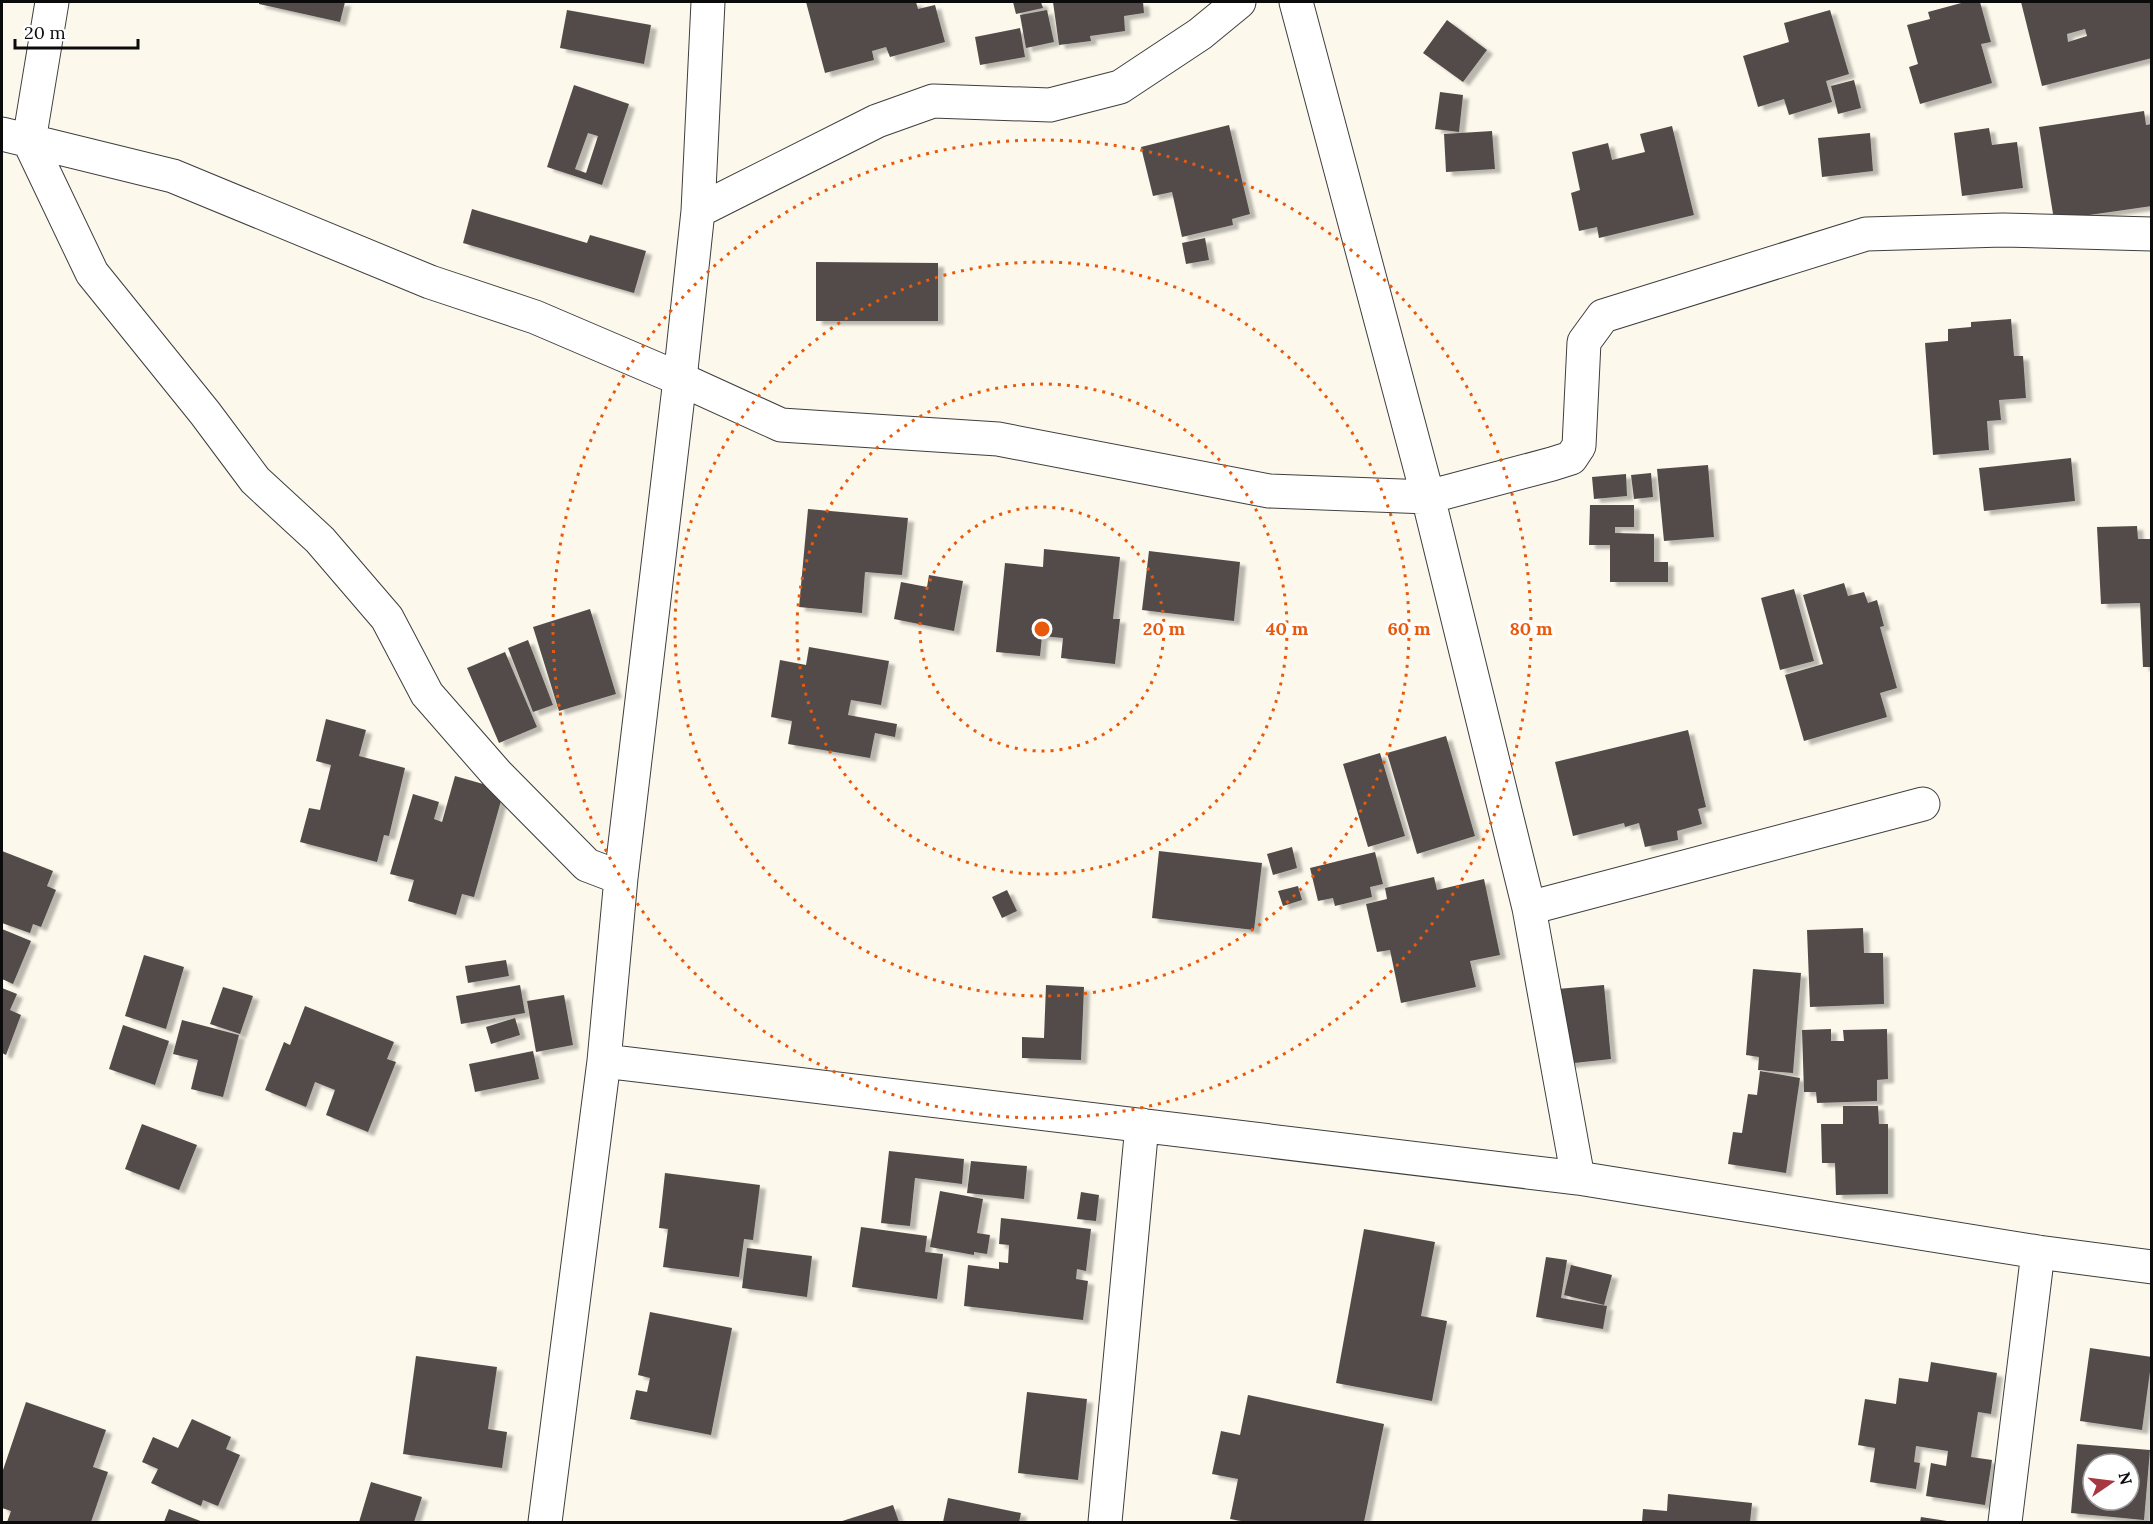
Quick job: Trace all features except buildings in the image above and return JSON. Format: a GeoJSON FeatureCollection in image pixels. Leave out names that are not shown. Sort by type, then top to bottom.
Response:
{"type":"FeatureCollection","features":[{"type":"Feature","properties":{"kind":"street"},"geometry":{"type":"LineString","coordinates":[[52,2],[15,138],[92,273],[205,413],[255,480],[320,540],[387,618],[427,694],[497,774],[587,865],[621,878]]}},
{"type":"Feature","properties":{"kind":"street"},"geometry":{"type":"LineString","coordinates":[[545,1522],[604,1060],[621,878],[680,379],[698,211],[708,2]]}},
{"type":"Feature","properties":{"kind":"street"},"geometry":{"type":"LineString","coordinates":[[698,211],[877,121],[933,101],[1050,105],[1120,87],[1200,34],[1239,2]]}},
{"type":"Feature","properties":{"kind":"street"},"geometry":{"type":"LineString","coordinates":[[1296,2],[1428,497],[1529,908],[1578,1178]]}},
{"type":"Feature","properties":{"kind":"street"},"geometry":{"type":"LineString","coordinates":[[15,138],[173,176],[430,282],[535,317],[781,425],[998,439],[1269,491],[1428,497],[1571,458],[1579,446],[1584,342],[1603,316],[1866,234],[2003,230],[2151,234]]}},
{"type":"Feature","properties":{"kind":"street"},"geometry":{"type":"LineString","coordinates":[[1529,908],[1923,804]]}},
{"type":"Feature","properties":{"kind":"street"},"geometry":{"type":"LineString","coordinates":[[604,1060],[1578,1178],[2038,1252],[2151,1266]]}},
{"type":"Feature","properties":{"kind":"street"},"geometry":{"type":"LineString","coordinates":[[1105,1522],[1142,1125]]}},
{"type":"Feature","properties":{"kind":"street"},"geometry":{"type":"LineString","coordinates":[[2006,1522],[2038,1252]]}}]}
